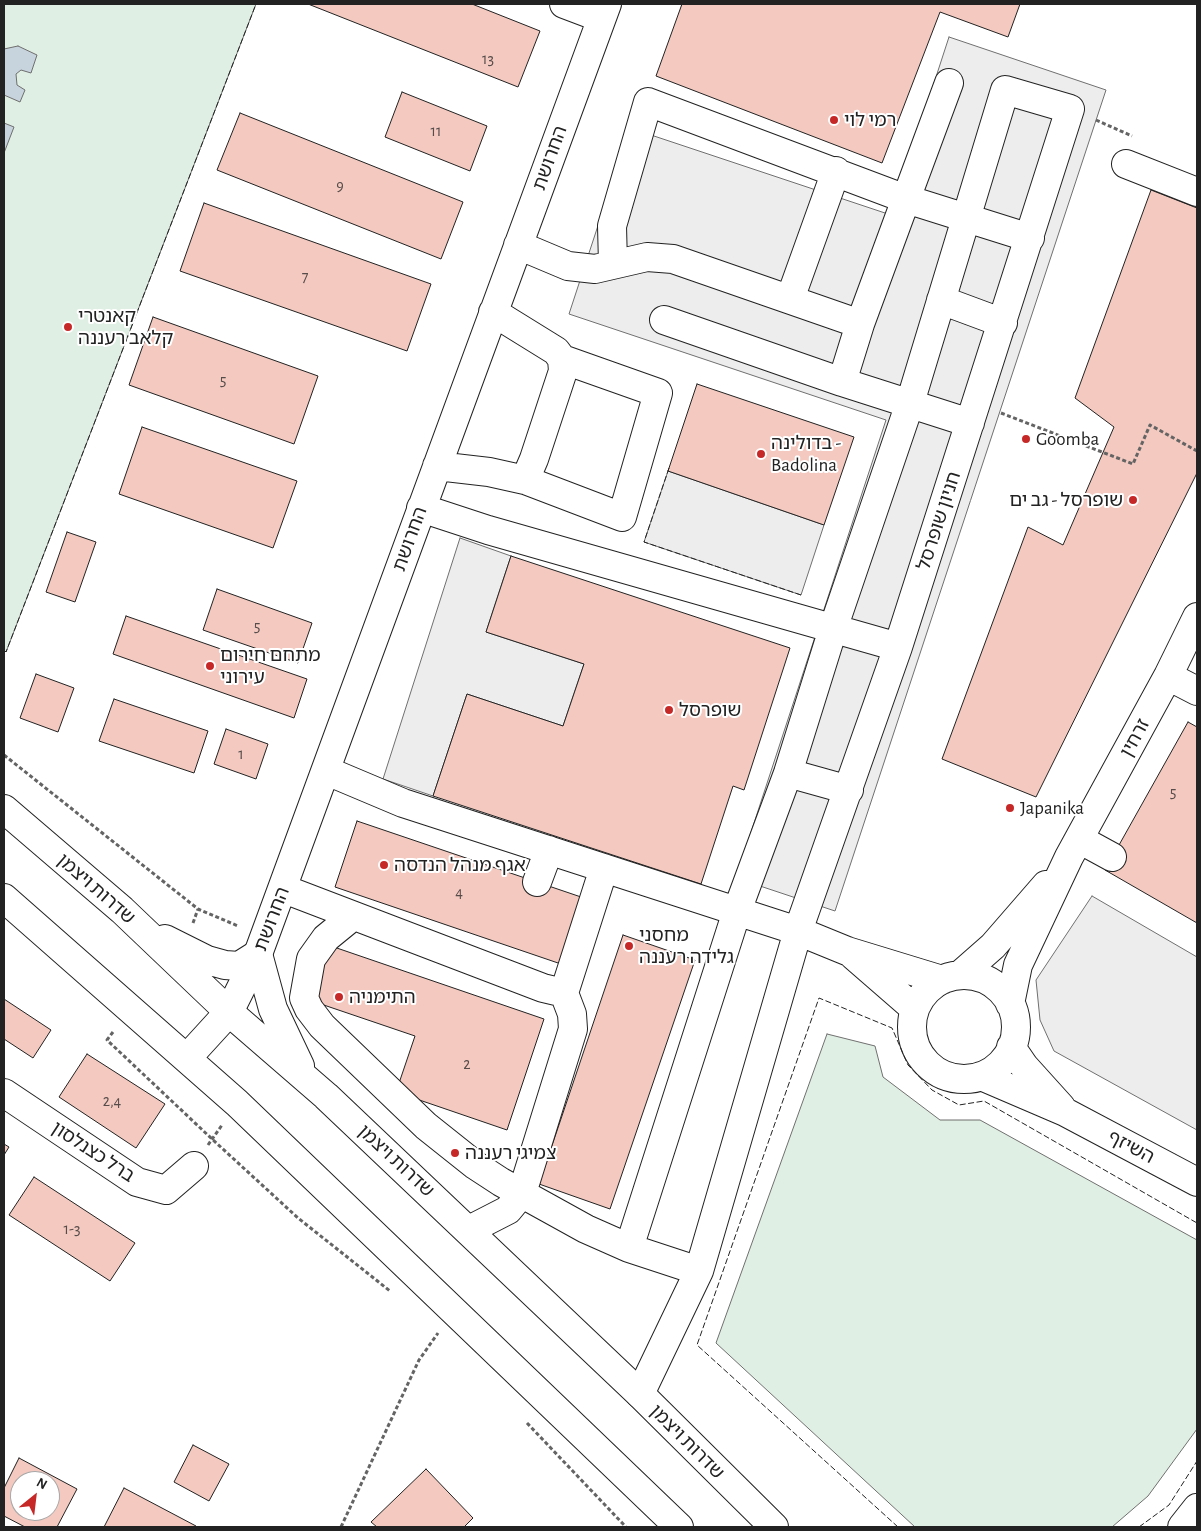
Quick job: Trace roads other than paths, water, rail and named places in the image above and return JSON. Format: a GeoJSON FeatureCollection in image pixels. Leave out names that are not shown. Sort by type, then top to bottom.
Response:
{"type":"FeatureCollection","features":[{"type":"Feature","properties":{"kind":"street"},"geometry":{"type":"LineString","coordinates":[[564,4],[604,11]]}},
{"type":"Feature","properties":{"kind":"street","name":"החרושת"},"geometry":{"type":"LineString","coordinates":[[187,1058],[229,1012],[262,946],[604,11]]}},
{"type":"Feature","properties":{"kind":"street"},"geometry":{"type":"LineString","coordinates":[[842,382],[860,324],[949,83]]}},
{"type":"Feature","properties":{"kind":"street","name":"חניון שופרסל"},"geometry":{"type":"LineString","coordinates":[[640,1394],[699,1271],[798,931],[898,647],[1070,109],[1005,90],[966,220]]}},
{"type":"Feature","properties":{"kind":"street"},"geometry":{"type":"LineString","coordinates":[[613,264],[612,226],[648,102],[836,171],[906,199],[966,220],[1030,238]]}},
{"type":"Feature","properties":{"kind":"street"},"geometry":{"type":"LineString","coordinates":[[1126,164],[1197,192]]}},
{"type":"Feature","properties":{"kind":"street"},"geometry":{"type":"LineString","coordinates":[[790,299],[836,171]]}},
{"type":"Feature","properties":{"kind":"street"},"geometry":{"type":"LineString","coordinates":[[629,1248],[737,911],[788,773],[833,629],[910,403],[966,220]]}},
{"type":"Feature","properties":{"kind":"street"},"geometry":{"type":"LineString","coordinates":[[518,245],[568,266],[595,268],[647,257],[673,259],[860,324]]}},
{"type":"Feature","properties":{"kind":"street"},"geometry":{"type":"LineString","coordinates":[[942,300],[1003,323]]}},
{"type":"Feature","properties":{"kind":"street"},"geometry":{"type":"LineString","coordinates":[[493,312],[556,351],[562,360],[563,371],[525,480]]}},
{"type":"Feature","properties":{"kind":"street"},"geometry":{"type":"LineString","coordinates":[[664,320],[842,382],[910,403],[973,413]]}},
{"type":"Feature","properties":{"kind":"street"},"geometry":{"type":"LineString","coordinates":[[437,466],[489,472],[525,480],[622,517],[658,393],[562,360]]}},
{"type":"Feature","properties":{"kind":"street"},"geometry":{"type":"LineString","coordinates":[[421,508],[488,530],[898,647]]}},
{"type":"Feature","properties":{"kind":"street","name":"זרחין"},"geometry":{"type":"LineString","coordinates":[[1010,1004],[1018,965],[1074,848],[1195,629]]}},
{"type":"Feature","properties":{"kind":"street"},"geometry":{"type":"LineString","coordinates":[[1168,676],[1197,691]]}},
{"type":"Feature","properties":{"kind":"street"},"geometry":{"type":"LineString","coordinates":[[327,771],[403,803],[798,931],[847,951],[951,978]]}},
{"type":"Feature","properties":{"kind":"street"},"geometry":{"type":"LineString","coordinates":[[788,773],[849,790]]}},
{"type":"Feature","properties":{"kind":"street","name":"שדרות ויצמן"},"geometry":{"type":"LineString","coordinates":[[4,809],[122,910],[229,1012],[326,1096],[640,1394],[774,1527]]}},
{"type":"Feature","properties":{"kind":"street"},"geometry":{"type":"LineString","coordinates":[[1074,848],[1112,857]]}},
{"type":"Feature","properties":{"kind":"street","name":"זרחין"},"geometry":{"type":"LineString","coordinates":[[951,978],[993,946],[1074,848]]}},
{"type":"Feature","properties":{"kind":"street"},"geometry":{"type":"LineString","coordinates":[[537,882],[549,850]]}},
{"type":"Feature","properties":{"kind":"street"},"geometry":{"type":"LineString","coordinates":[[469,1230],[508,1210],[522,1193],[573,1029],[572,1014],[564,993],[604,868]]}},
{"type":"Feature","properties":{"kind":"street"},"geometry":{"type":"LineString","coordinates":[[284,889],[543,988],[564,993]]}},
{"type":"Feature","properties":{"kind":"street"},"geometry":{"type":"LineString","coordinates":[[4,898],[237,1103],[679,1527]]}},
{"type":"Feature","properties":{"kind":"street"},"geometry":{"type":"LineString","coordinates":[[122,910],[152,933],[207,960],[239,966],[262,946]]}},
{"type":"Feature","properties":{"kind":"street"},"geometry":{"type":"LineString","coordinates":[[353,916],[326,938],[311,959],[304,998],[308,1009],[322,1026],[426,1126],[475,1165],[586,1229],[629,1248],[699,1271]]}},
{"type":"Feature","properties":{"kind":"street"},"geometry":{"type":"LineString","coordinates":[[262,946],[273,1009],[296,1062],[326,1096]]}},
{"type":"Feature","properties":{"kind":"street"},"geometry":{"type":"LineString","coordinates":[[847,951],[915,1008]]}},
{"type":"Feature","properties":{"kind":"street"},"geometry":{"type":"LineString","coordinates":[[968,975],[985,980],[1000,989],[1010,1004],[1016,1020],[1015,1038],[1008,1054],[996,1067],[981,1076],[964,1078],[948,1076],[933,1068],[921,1057],[914,1042],[912,1025],[915,1008],[923,994],[951,978],[968,975]]}},
{"type":"Feature","properties":{"kind":"street","name":"השיזף"},"geometry":{"type":"LineString","coordinates":[[1011,1047],[1024,1066],[1065,1112]]}},
{"type":"Feature","properties":{"kind":"street","name":"השיזף"},"geometry":{"type":"LineString","coordinates":[[981,1076],[1065,1112],[1197,1182]]}},
{"type":"Feature","properties":{"kind":"street","name":"ברל כצנלסון"},"geometry":{"type":"LineString","coordinates":[[4,1093],[137,1182],[166,1190],[194,1166]]}},
{"type":"Feature","properties":{"kind":"street"},"geometry":{"type":"LineString","coordinates":[[1182,1527],[1197,1508]]}},
{"type":"Feature","properties":{"kind":"place","name":"רמי לוי"},"geometry":{"type":"Point","coordinates":[834,120]}},
{"type":"Feature","properties":{"kind":"place","name":"קאנטרי קלאב רעננה"},"geometry":{"type":"Point","coordinates":[68,327]}},
{"type":"Feature","properties":{"kind":"place","name":"Goomba"},"geometry":{"type":"Point","coordinates":[1026,439]}},
{"type":"Feature","properties":{"kind":"place","name":"בדולינה - Badolina"},"geometry":{"type":"Point","coordinates":[761,454]}},
{"type":"Feature","properties":{"kind":"place","name":"שופרסל - גב ים"},"geometry":{"type":"Point","coordinates":[1133,500]}},
{"type":"Feature","properties":{"kind":"place","name":"מתחם חירום עירוני"},"geometry":{"type":"Point","coordinates":[210,666]}},
{"type":"Feature","properties":{"kind":"place","name":"שופרסל"},"geometry":{"type":"Point","coordinates":[669,710]}},
{"type":"Feature","properties":{"kind":"place","name":"Japanika"},"geometry":{"type":"Point","coordinates":[1010,808]}},
{"type":"Feature","properties":{"kind":"place","name":"אגף מנהל הנדסה"},"geometry":{"type":"Point","coordinates":[384,865]}},
{"type":"Feature","properties":{"kind":"place","name":"מחסני גלידה רעננה"},"geometry":{"type":"Point","coordinates":[629,946]}},
{"type":"Feature","properties":{"kind":"place","name":"התימניה"},"geometry":{"type":"Point","coordinates":[339,997]}},
{"type":"Feature","properties":{"kind":"place","name":"צמיגי רעננה"},"geometry":{"type":"Point","coordinates":[455,1153]}}]}
